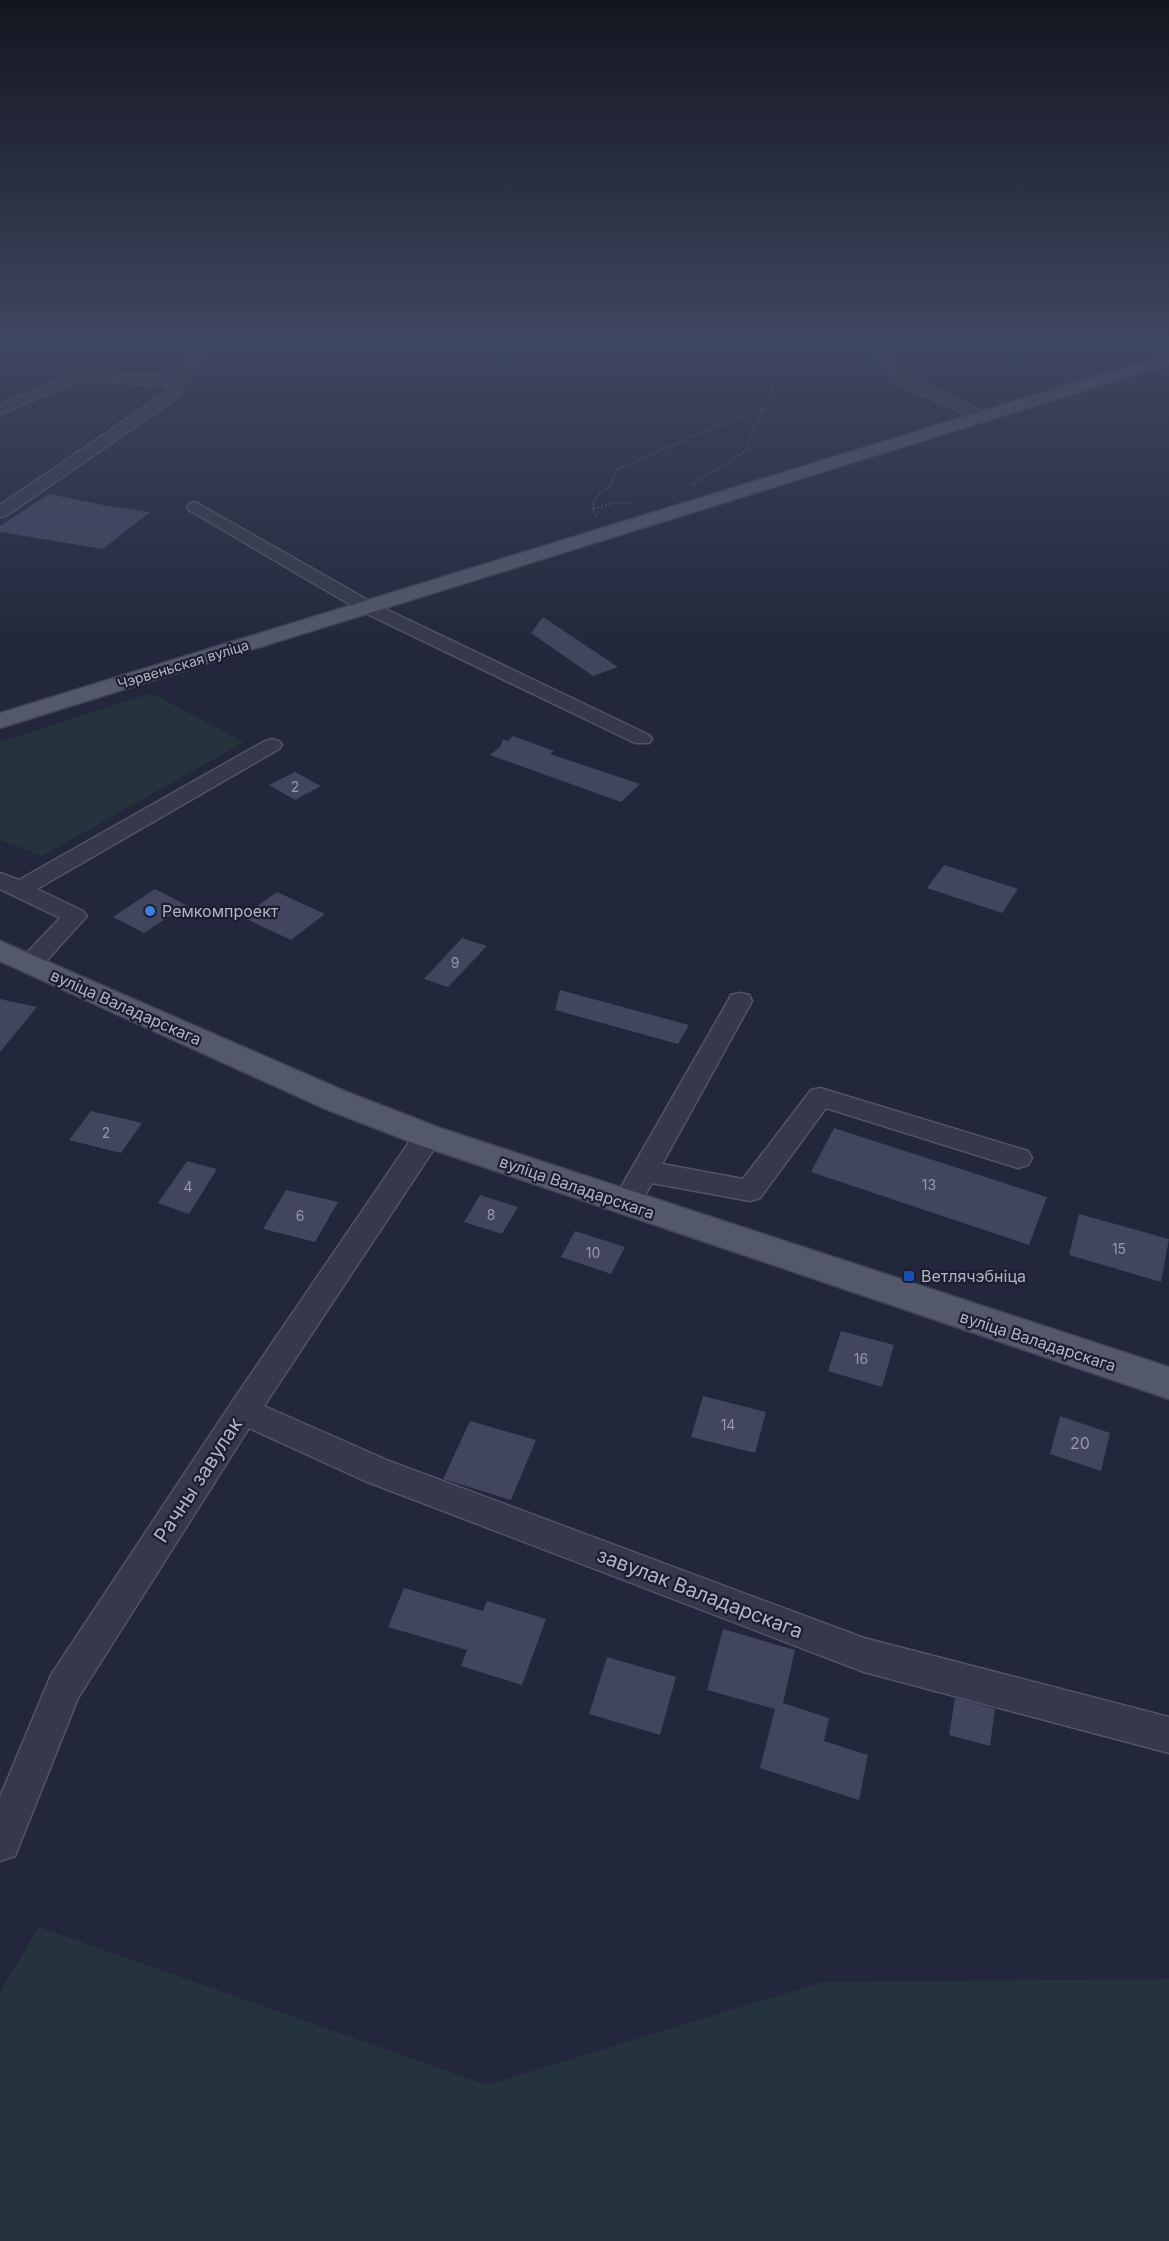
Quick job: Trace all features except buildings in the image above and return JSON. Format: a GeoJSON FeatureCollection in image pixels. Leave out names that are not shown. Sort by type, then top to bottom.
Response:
{"type":"FeatureCollection","features":[{"type":"Feature","properties":{"kind":"main road","name":"Чэрвеньская вуліца"},"geometry":{"type":"LineString","coordinates":[[0,721],[891,446]]}},
{"type":"Feature","properties":{"kind":"main road","name":"вуліца Валадарскага"},"geometry":{"type":"LineString","coordinates":[[15,957],[335,1100],[428,1136],[1169,1383]]}},
{"type":"Feature","properties":{"kind":"street"},"geometry":{"type":"LineString","coordinates":[[0,512],[98,446]]}},
{"type":"Feature","properties":{"kind":"street"},"geometry":{"type":"LineString","coordinates":[[195,507],[367,607],[642,740]]}},
{"type":"Feature","properties":{"kind":"street"},"geometry":{"type":"LineString","coordinates":[[10,885],[272,745]]}},
{"type":"Feature","properties":{"kind":"street"},"geometry":{"type":"LineString","coordinates":[[10,885],[75,916],[15,957]]}},
{"type":"Feature","properties":{"kind":"street"},"geometry":{"type":"LineString","coordinates":[[626,1203],[740,1001]]}},
{"type":"Feature","properties":{"kind":"street"},"geometry":{"type":"LineString","coordinates":[[644,1171],[750,1191],[820,1097],[1018,1158]]}},
{"type":"Feature","properties":{"kind":"street","name":"Рачны завулак"},"geometry":{"type":"LineString","coordinates":[[1,1842],[64,1687],[243,1411],[428,1136]]}},
{"type":"Feature","properties":{"kind":"street","name":"завулак Валадарскага"},"geometry":{"type":"LineString","coordinates":[[243,1411],[377,1471],[864,1655],[1169,1735]]}},
{"type":"Feature","properties":{"kind":"path"},"geometry":{"type":"LineString","coordinates":[[596,518],[593,509],[594,499],[611,485],[615,470],[671,446]]}},
{"type":"Feature","properties":{"kind":"path"},"geometry":{"type":"LineString","coordinates":[[689,487],[746,449],[747,446]]}},
{"type":"Feature","properties":{"kind":"path"},"geometry":{"type":"LineString","coordinates":[[593,509],[614,503],[635,502]]}},
{"type":"Feature","properties":{"kind":"shaded area"},"geometry":{"type":"Polygon","coordinates":[[[151,693],[244,742],[42,856],[0,840],[0,742],[151,693]]]}},
{"type":"Feature","properties":{"kind":"shaded area"},"geometry":{"type":"Polygon","coordinates":[[[39,1927],[487,2085],[822,1982],[1169,1979],[1169,2241],[0,2241],[0,1992],[39,1927]]]}},
{"type":"Feature","properties":{"kind":"place","name":"Ремкомпроект"},"geometry":{"type":"Point","coordinates":[150,911]}},
{"type":"Feature","properties":{"kind":"place","name":"Ветлячэбніца"},"geometry":{"type":"Point","coordinates":[909,1276]}}]}
